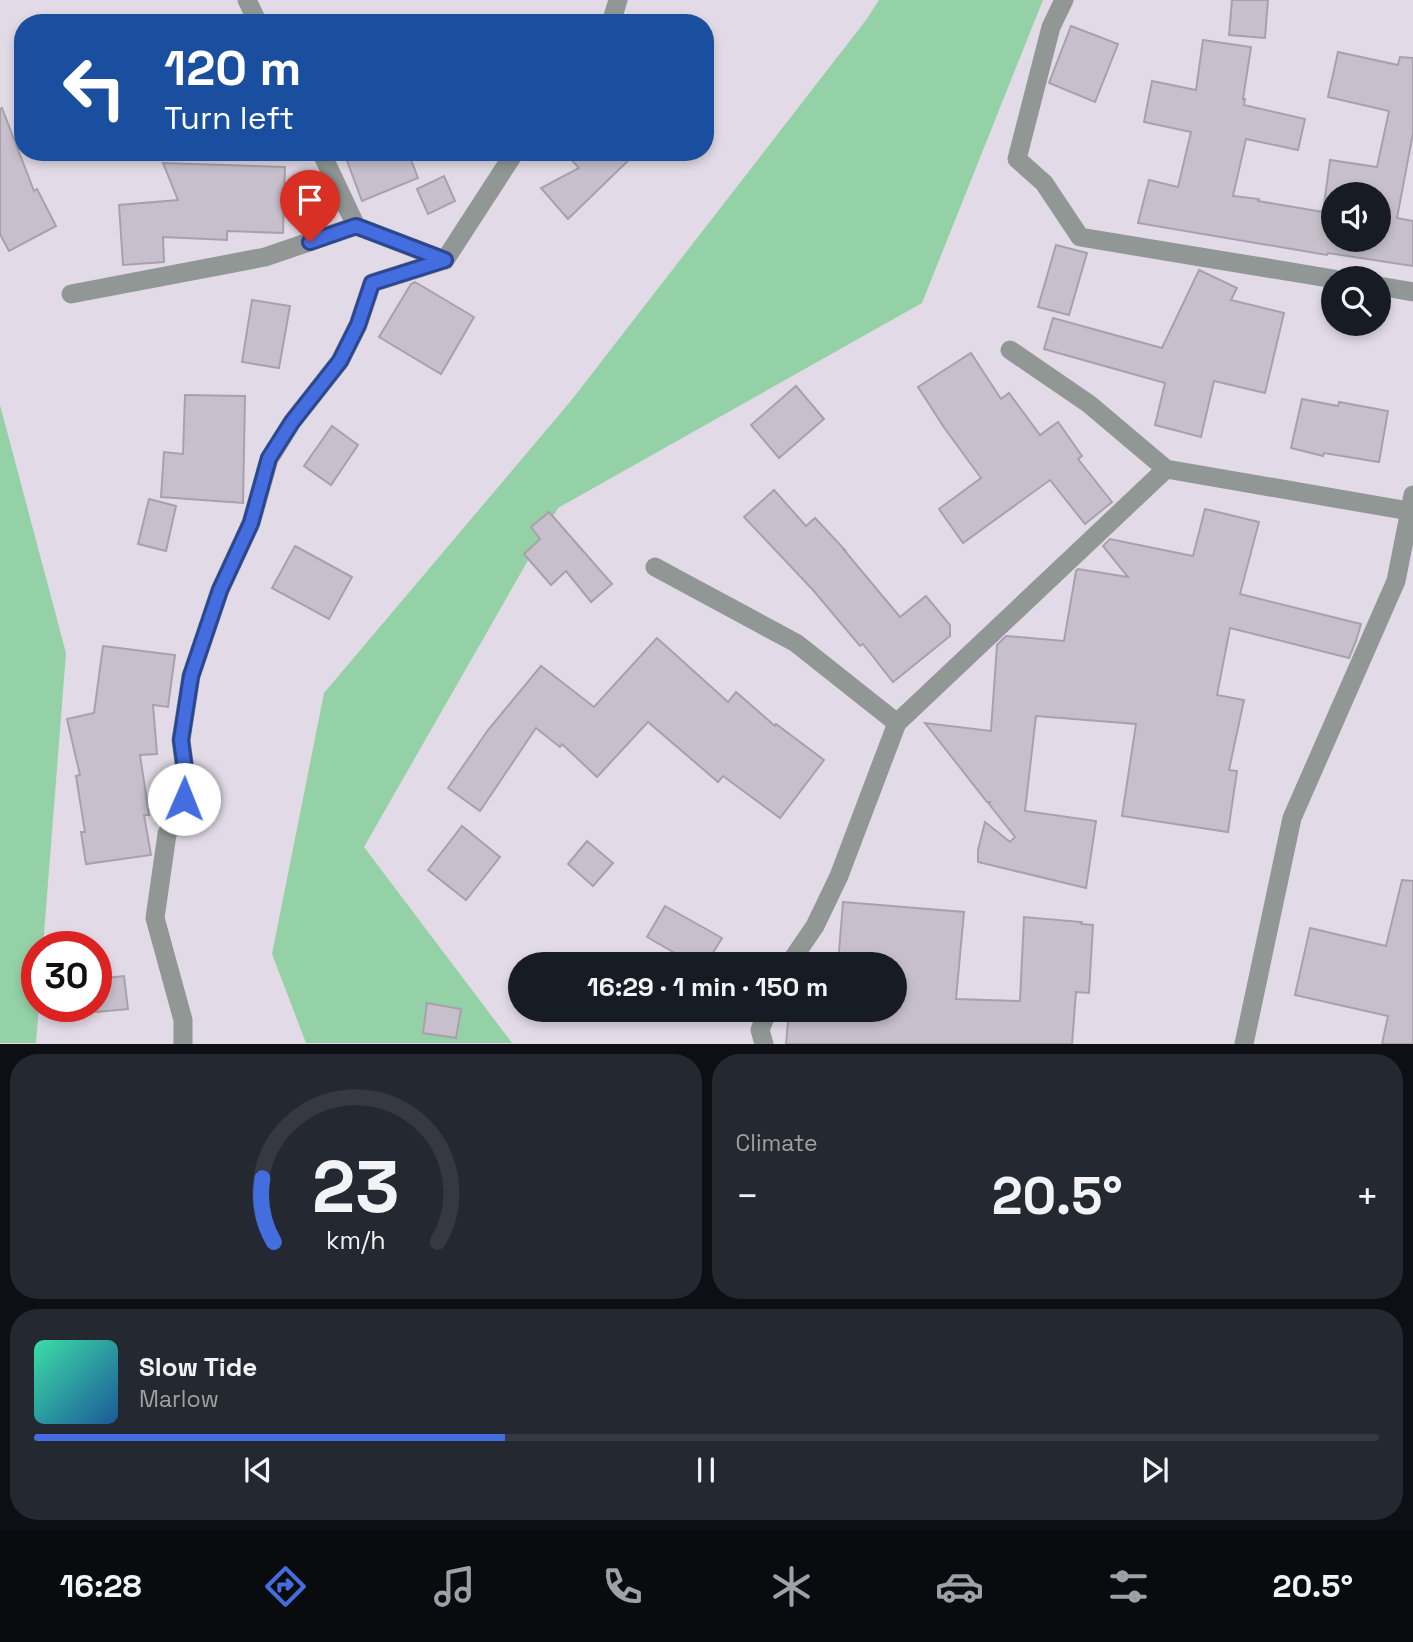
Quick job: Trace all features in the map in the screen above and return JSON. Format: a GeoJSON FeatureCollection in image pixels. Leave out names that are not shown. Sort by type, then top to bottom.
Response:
{"type":"FeatureCollection","features":[{"type":"Feature","properties":{"kind":"street"},"geometry":{"type":"LineString","coordinates":[[1064,0],[1051,26],[1017,159],[1044,183],[1080,237],[1321,277]]}},
{"type":"Feature","properties":{"kind":"street"},"geometry":{"type":"LineString","coordinates":[[325,161],[356,226]]}},
{"type":"Feature","properties":{"kind":"street"},"geometry":{"type":"LineString","coordinates":[[183,1044],[183,1020],[155,918],[167,834],[184,799],[185,770],[181,740],[191,676],[220,590],[251,523],[269,458],[292,422],[340,361],[358,325],[372,283],[445,260],[509,161]]}},
{"type":"Feature","properties":{"kind":"street"},"geometry":{"type":"LineString","coordinates":[[71,294],[265,257],[356,226],[445,260]]}},
{"type":"Feature","properties":{"kind":"street"},"geometry":{"type":"LineString","coordinates":[[1391,288],[1413,292]]}},
{"type":"Feature","properties":{"kind":"street"},"geometry":{"type":"LineString","coordinates":[[1010,350],[1089,404],[1166,469],[1411,503],[1396,581],[1292,818],[1244,1044]]}},
{"type":"Feature","properties":{"kind":"street"},"geometry":{"type":"LineString","coordinates":[[797,952],[815,926],[839,876],[897,723],[1166,469]]}},
{"type":"Feature","properties":{"kind":"street"},"geometry":{"type":"LineString","coordinates":[[655,567],[796,643],[897,723]]}},
{"type":"Feature","properties":{"kind":"street"},"geometry":{"type":"LineString","coordinates":[[763,1022],[760,1030],[764,1044]]}},
{"type":"Feature","properties":{"kind":"green space"},"geometry":{"type":"Polygon","coordinates":[[[879,0],[1043,0],[922,303],[558,508],[364,847],[512,1043],[306,1043],[272,954],[324,693],[570,402],[879,0]]]}},
{"type":"Feature","properties":{"kind":"green space"},"geometry":{"type":"Polygon","coordinates":[[[0,405],[66,653],[44,931],[21,931],[21,1022],[38,1022],[36,1043],[0,1043],[0,405]]]}},
{"type":"Feature","properties":{"kind":"building"},"geometry":{"type":"Polygon","coordinates":[[[1232,0],[1268,0],[1265,38],[1229,35],[1232,0]]]}},
{"type":"Feature","properties":{"kind":"building"},"geometry":{"type":"Polygon","coordinates":[[[1071,26],[1118,44],[1095,102],[1049,83],[1071,26]]]}},
{"type":"Feature","properties":{"kind":"building"},"geometry":{"type":"Polygon","coordinates":[[[1203,40],[1251,47],[1244,105],[1305,119],[1298,150],[1246,139],[1233,196],[1321,212],[1321,252],[1391,252],[1391,182],[1327,182],[1330,160],[1377,167],[1389,111],[1328,97],[1338,52],[1398,65],[1400,57],[1413,58],[1413,133],[1397,218],[1413,221],[1413,266],[1328,253],[1327,255],[1138,223],[1149,180],[1178,187],[1191,132],[1144,122],[1152,81],[1196,90],[1203,40]]]}},
{"type":"Feature","properties":{"kind":"building"},"geometry":{"type":"Polygon","coordinates":[[[2,108],[14,139],[14,161],[22,161],[34,191],[37,189],[56,226],[9,251],[0,234],[2,108]]]}},
{"type":"Feature","properties":{"kind":"building"},"geometry":{"type":"Polygon","coordinates":[[[347,161],[411,161],[418,178],[362,201],[347,161]]]}},
{"type":"Feature","properties":{"kind":"building"},"geometry":{"type":"Polygon","coordinates":[[[572,161],[628,161],[568,219],[541,188],[579,168],[572,161]]]}},
{"type":"Feature","properties":{"kind":"building"},"geometry":{"type":"Polygon","coordinates":[[[163,163],[285,167],[283,233],[227,231],[227,240],[163,237],[164,262],[123,265],[119,205],[178,200],[163,163]]]}},
{"type":"Feature","properties":{"kind":"building"},"geometry":{"type":"Polygon","coordinates":[[[444,176],[455,201],[428,214],[417,189],[444,176]]]}},
{"type":"Feature","properties":{"kind":"building"},"geometry":{"type":"Polygon","coordinates":[[[1056,245],[1087,253],[1069,315],[1038,307],[1056,245]]]}},
{"type":"Feature","properties":{"kind":"building"},"geometry":{"type":"Polygon","coordinates":[[[1199,270],[1237,288],[1231,300],[1284,313],[1265,393],[1214,381],[1201,437],[1155,425],[1165,383],[1044,349],[1053,318],[1162,348],[1199,270]]]}},
{"type":"Feature","properties":{"kind":"building"},"geometry":{"type":"Polygon","coordinates":[[[415,282],[474,317],[441,374],[379,337],[411,284],[415,282]]]}},
{"type":"Feature","properties":{"kind":"building"},"geometry":{"type":"Polygon","coordinates":[[[252,300],[290,306],[279,368],[242,362],[252,300]]]}},
{"type":"Feature","properties":{"kind":"building"},"geometry":{"type":"Polygon","coordinates":[[[971,353],[1001,399],[1009,393],[1040,435],[1058,422],[1082,456],[1078,459],[1112,502],[1085,524],[1050,480],[963,543],[939,509],[981,478],[918,387],[971,353]]]}},
{"type":"Feature","properties":{"kind":"building"},"geometry":{"type":"Polygon","coordinates":[[[796,386],[824,419],[779,458],[751,425],[796,386]]]}},
{"type":"Feature","properties":{"kind":"building"},"geometry":{"type":"Polygon","coordinates":[[[185,395],[245,396],[243,503],[161,497],[164,452],[183,454],[185,395]]]}},
{"type":"Feature","properties":{"kind":"building"},"geometry":{"type":"Polygon","coordinates":[[[1302,399],[1338,406],[1339,402],[1388,411],[1379,462],[1324,453],[1323,456],[1291,448],[1302,399]]]}},
{"type":"Feature","properties":{"kind":"building"},"geometry":{"type":"Polygon","coordinates":[[[332,426],[358,445],[331,485],[304,466],[332,426]]]}},
{"type":"Feature","properties":{"kind":"building"},"geometry":{"type":"Polygon","coordinates":[[[774,490],[806,526],[815,518],[900,617],[926,596],[950,625],[950,636],[893,682],[863,644],[860,646],[813,590],[744,517],[774,490]]]}},
{"type":"Feature","properties":{"kind":"building"},"geometry":{"type":"Polygon","coordinates":[[[149,499],[176,506],[166,551],[138,544],[149,499]]]}},
{"type":"Feature","properties":{"kind":"building"},"geometry":{"type":"Polygon","coordinates":[[[1205,509],[1259,522],[1240,594],[1361,624],[1349,658],[1230,628],[1217,695],[1244,700],[1229,770],[1237,771],[1228,832],[1122,816],[1136,724],[1036,716],[1025,811],[1096,821],[1086,888],[978,862],[985,822],[1010,842],[1015,837],[925,723],[991,731],[997,645],[1006,636],[1064,641],[1078,569],[1128,577],[1103,546],[1110,539],[1193,556],[1205,509]]]}},
{"type":"Feature","properties":{"kind":"building"},"geometry":{"type":"Polygon","coordinates":[[[549,512],[612,584],[591,602],[566,571],[551,585],[524,554],[540,539],[531,527],[549,512]]]}},
{"type":"Feature","properties":{"kind":"building"},"geometry":{"type":"Polygon","coordinates":[[[295,546],[352,577],[329,619],[272,588],[295,546]]]}},
{"type":"Feature","properties":{"kind":"building"},"geometry":{"type":"Polygon","coordinates":[[[657,638],[728,702],[736,692],[775,726],[776,724],[824,760],[780,818],[723,776],[718,782],[648,722],[597,777],[562,744],[560,747],[536,728],[480,811],[448,788],[488,730],[541,666],[594,707],[657,638]]]}},
{"type":"Feature","properties":{"kind":"building"},"geometry":{"type":"Polygon","coordinates":[[[103,646],[175,655],[168,707],[153,705],[157,754],[140,755],[149,815],[144,815],[151,855],[86,864],[81,832],[85,832],[76,776],[80,775],[67,719],[94,713],[103,646]]]}},
{"type":"Feature","properties":{"kind":"building"},"geometry":{"type":"Polygon","coordinates":[[[462,826],[500,857],[466,900],[428,870],[462,826]]]}},
{"type":"Feature","properties":{"kind":"building"},"geometry":{"type":"Polygon","coordinates":[[[587,841],[613,863],[593,886],[568,864],[587,841]]]}},
{"type":"Feature","properties":{"kind":"building"},"geometry":{"type":"Polygon","coordinates":[[[1402,880],[1413,881],[1413,1044],[1382,1044],[1388,1016],[1295,995],[1310,928],[1386,946],[1402,880]]]}},
{"type":"Feature","properties":{"kind":"building"},"geometry":{"type":"Polygon","coordinates":[[[843,902],[964,912],[956,999],[1020,1001],[1024,917],[1093,925],[1089,993],[1076,992],[1072,1044],[786,1044],[788,1022],[907,1022],[907,952],[839,952],[843,902]]]}},
{"type":"Feature","properties":{"kind":"building"},"geometry":{"type":"Polygon","coordinates":[[[665,906],[722,938],[713,952],[673,952],[647,937],[665,906]]]}},
{"type":"Feature","properties":{"kind":"building"},"geometry":{"type":"Polygon","coordinates":[[[124,976],[128,1009],[112,1010],[112,977],[124,976]]]}},
{"type":"Feature","properties":{"kind":"building"},"geometry":{"type":"Polygon","coordinates":[[[427,1003],[461,1009],[456,1038],[423,1033],[427,1003]]]}},
{"type":"Feature","properties":{"kind":"route"},"geometry":{"type":"LineString","coordinates":[[184,799],[185,770],[181,740],[191,676],[220,590],[251,523],[269,458],[292,422],[340,361],[358,325],[372,283],[445,260],[356,226],[310,242]]}}]}
